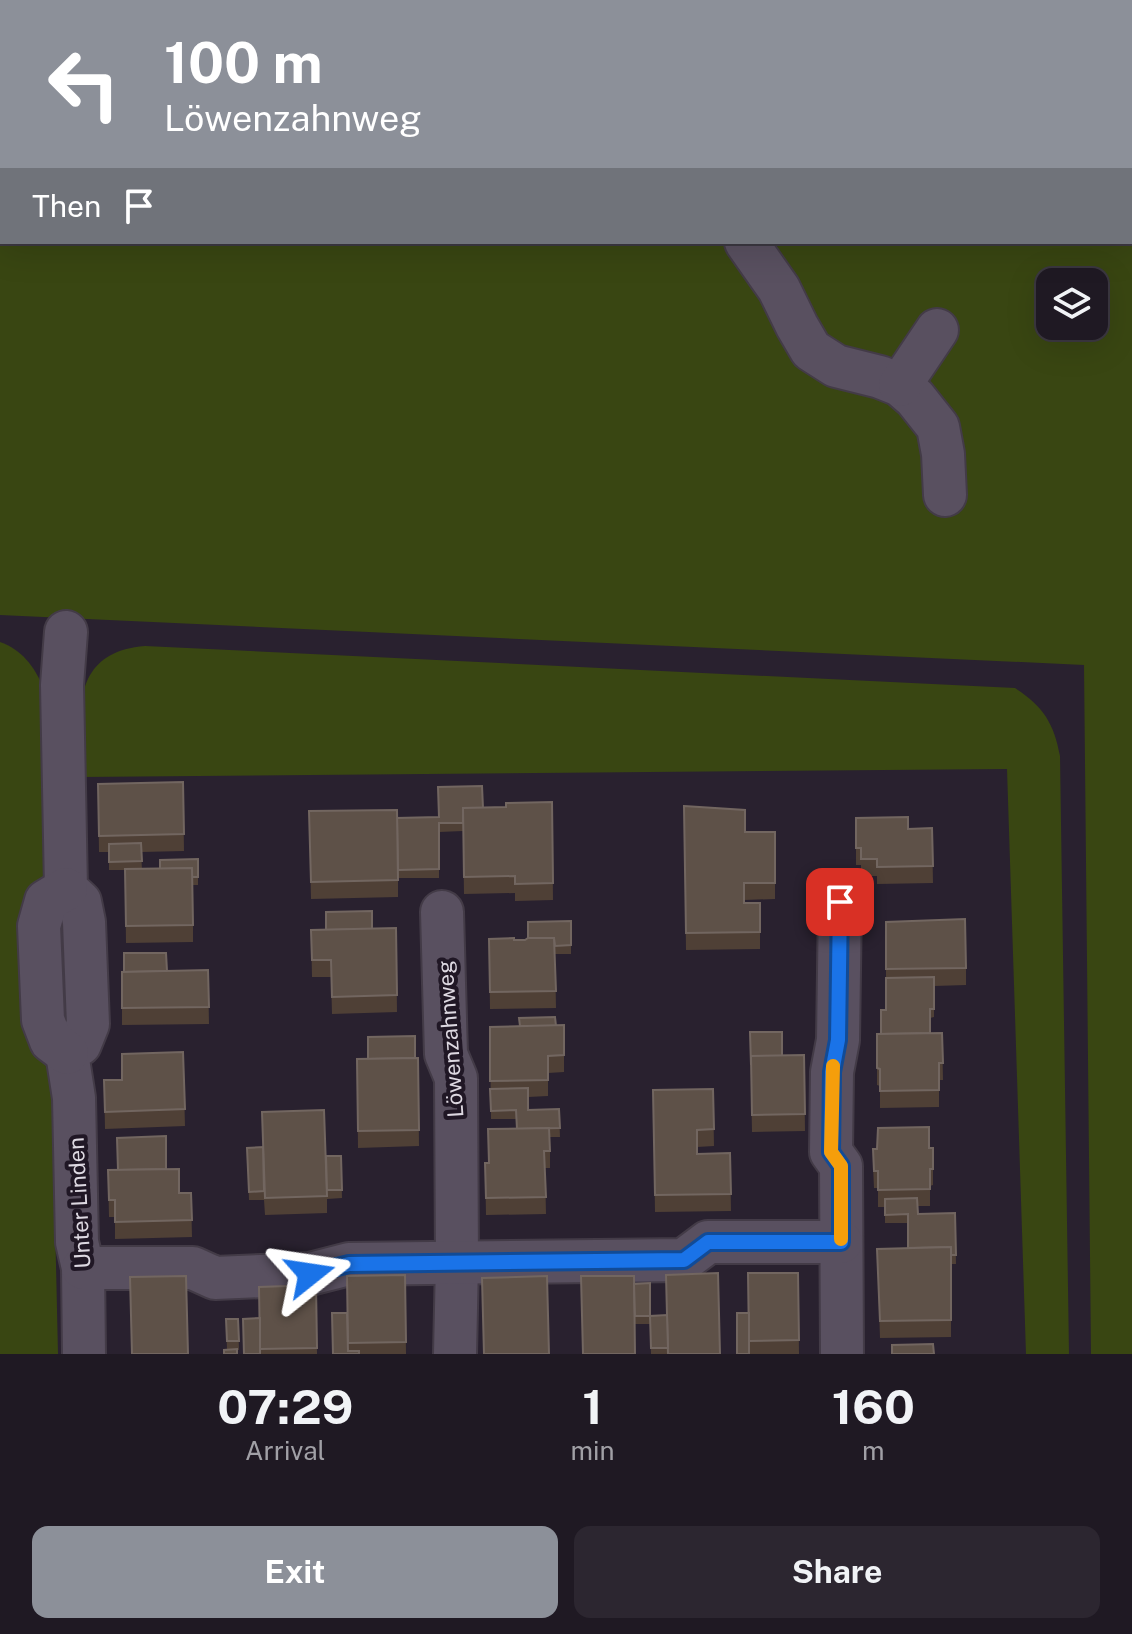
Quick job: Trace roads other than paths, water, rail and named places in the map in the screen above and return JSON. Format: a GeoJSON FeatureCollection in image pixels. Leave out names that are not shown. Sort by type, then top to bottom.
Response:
{"type":"FeatureCollection","features":[{"type":"Feature","properties":{"kind":"street"},"geometry":{"type":"LineString","coordinates":[[747,244],[779,289],[811,350],[836,366],[900,385],[915,398],[938,427],[945,495]]}},
{"type":"Feature","properties":{"kind":"street"},"geometry":{"type":"LineString","coordinates":[[900,385],[937,330]]}},
{"type":"Feature","properties":{"kind":"street","name":"Unter Linden"},"geometry":{"type":"LineString","coordinates":[[66,632],[62,685],[66,889],[80,902],[84,922],[88,1024],[80,1044],[67,1053],[74,1098],[77,1242],[83,1268],[84,1354]]}},
{"type":"Feature","properties":{"kind":"street"},"geometry":{"type":"LineString","coordinates":[[840,902],[838,1040],[832,1072],[831,1152],[841,1166],[842,1354]]}},
{"type":"Feature","properties":{"kind":"street","name":"Löwenzahnweg"},"geometry":{"type":"LineString","coordinates":[[442,912],[446,1054],[456,1078],[455,1354]]}},
{"type":"Feature","properties":{"kind":"street"},"geometry":{"type":"LineString","coordinates":[[83,1268],[193,1268],[215,1278],[310,1274],[349,1264],[684,1260],[708,1242],[841,1242]]}}]}
